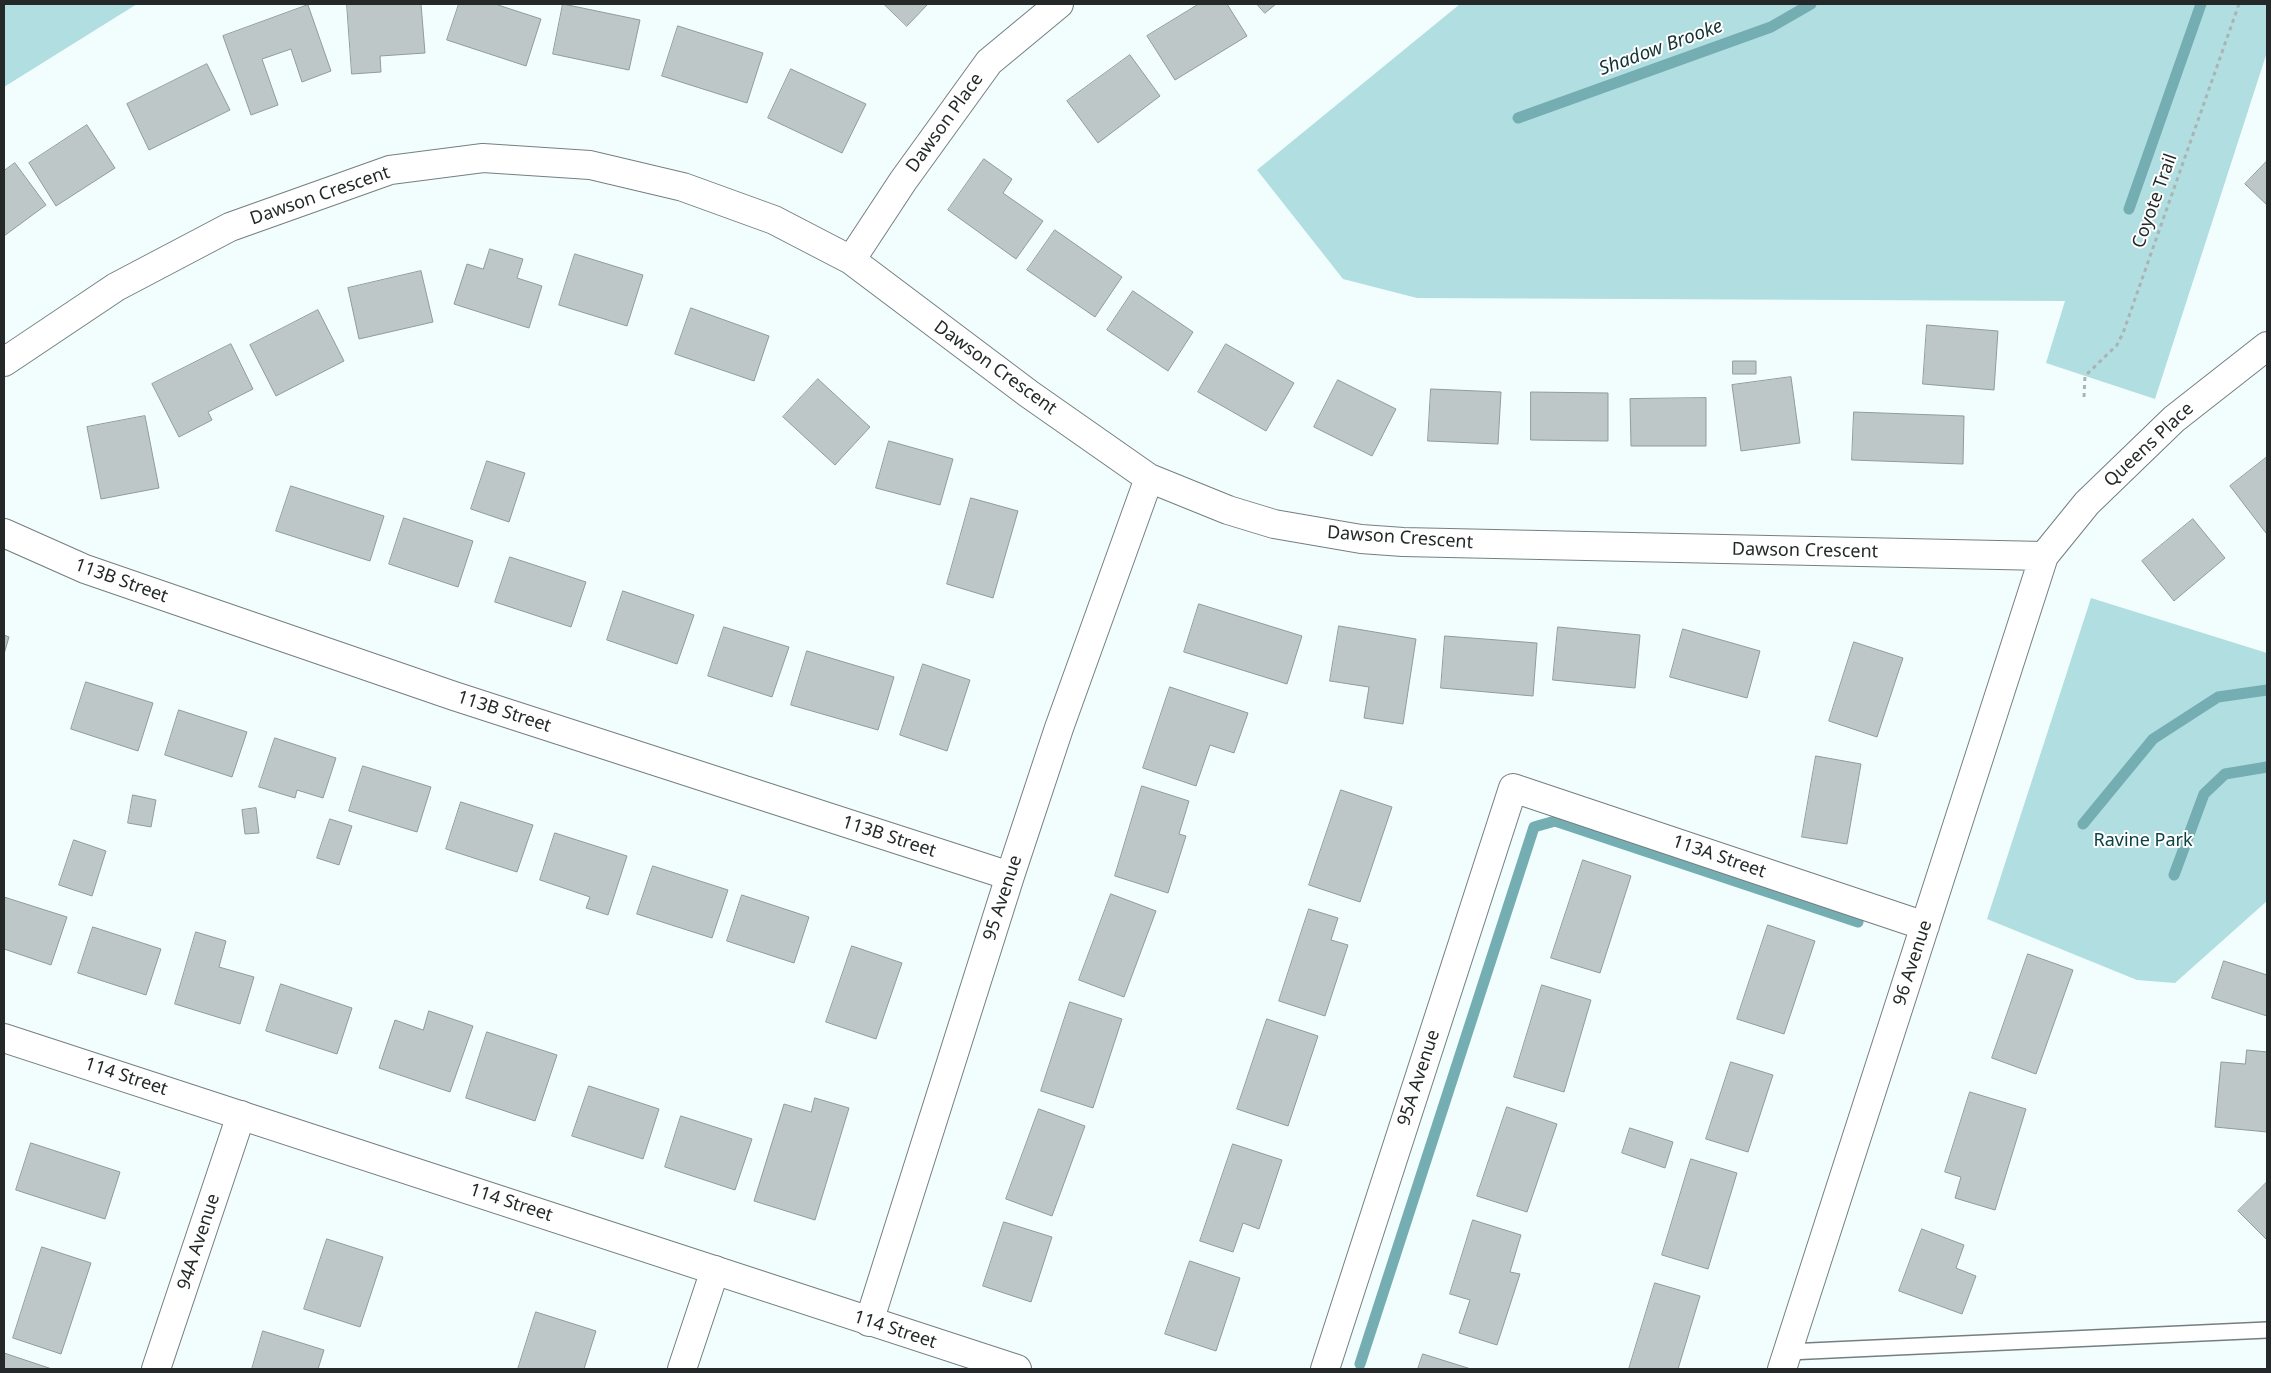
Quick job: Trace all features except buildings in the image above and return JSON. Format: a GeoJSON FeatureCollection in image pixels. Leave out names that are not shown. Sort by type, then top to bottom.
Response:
{"type":"FeatureCollection","features":[{"type":"Feature","properties":{"kind":"street","name":"Dawson Place"},"geometry":{"type":"LineString","coordinates":[[851,260],[903,181],[989,62],[1059,4]]}},
{"type":"Feature","properties":{"kind":"street","name":"Dawson Crescent"},"geometry":{"type":"LineString","coordinates":[[4,362],[116,287],[230,227],[390,170],[483,158],[590,165],[683,186],[774,220],[851,260],[1028,394],[1149,478],[1228,510],[1274,524],[1361,539],[1595,547],[2044,556]]}},
{"type":"Feature","properties":{"kind":"street","name":"Queens Place"},"geometry":{"type":"LineString","coordinates":[[2044,556],[2087,503],[2174,419],[2267,346]]}},
{"type":"Feature","properties":{"kind":"street","name":"95 Avenue"},"geometry":{"type":"LineString","coordinates":[[869,1322],[1010,876],[1059,728],[1149,478]]}},
{"type":"Feature","properties":{"kind":"street","name":"113B Street"},"geometry":{"type":"LineString","coordinates":[[4,533],[85,569],[454,696],[1010,876]]}},
{"type":"Feature","properties":{"kind":"street","name":"96 Avenue"},"geometry":{"type":"LineString","coordinates":[[1785,1361],[2044,556]]}},
{"type":"Feature","properties":{"kind":"street","name":"113A Street"},"geometry":{"type":"LineString","coordinates":[[1513,788],[1925,926]]}},
{"type":"Feature","properties":{"kind":"street","name":"95A Avenue"},"geometry":{"type":"LineString","coordinates":[[1325,1369],[1513,788]]}},
{"type":"Feature","properties":{"kind":"street","name":"114 Street"},"geometry":{"type":"LineString","coordinates":[[4,1038],[1017,1369]]}},
{"type":"Feature","properties":{"kind":"street","name":"94A Avenue"},"geometry":{"type":"LineString","coordinates":[[156,1369],[241,1115]]}},
{"type":"Feature","properties":{"kind":"street"},"geometry":{"type":"LineString","coordinates":[[682,1369],[715,1270]]}},
{"type":"Feature","properties":{"kind":"lane"},"geometry":{"type":"LineString","coordinates":[[1785,1361],[2267,1330]]}},
{"type":"Feature","properties":{"kind":"path","name":"Coyote Trail"},"geometry":{"type":"LineString","coordinates":[[2084,397],[2085,376],[2117,345],[2123,333],[2239,4]]}},
{"type":"Feature","properties":{"kind":"green space"},"geometry":{"type":"Polygon","coordinates":[[[4,4],[137,4],[4,87],[4,4]]]}},
{"type":"Feature","properties":{"kind":"green space"},"geometry":{"type":"Polygon","coordinates":[[[1460,4],[2267,4],[2267,52],[2155,399],[2046,363],[2065,301],[1417,298],[1343,279],[1257,170],[1460,4]]]}},
{"type":"Feature","properties":{"kind":"green space","name":"Ravine Park"},"geometry":{"type":"Polygon","coordinates":[[[2091,598],[2267,653],[2267,901],[2175,983],[2137,980],[1987,919],[2091,598]]]}},
{"type":"Feature","properties":{"kind":"waterway","name":"Shadow Brooke"},"geometry":{"type":"LineString","coordinates":[[1518,118],[1771,27],[1811,4]]}},
{"type":"Feature","properties":{"kind":"waterway"},"geometry":{"type":"LineString","coordinates":[[2129,209],[2201,4]]}},
{"type":"Feature","properties":{"kind":"waterway"},"geometry":{"type":"LineString","coordinates":[[2083,824],[2153,739],[2218,697],[2267,690]]}},
{"type":"Feature","properties":{"kind":"waterway"},"geometry":{"type":"LineString","coordinates":[[2174,875],[2204,794],[2225,774],[2267,767]]}},
{"type":"Feature","properties":{"kind":"waterway"},"geometry":{"type":"LineString","coordinates":[[1360,1364],[1534,827],[1555,821],[1858,922]]}}]}
